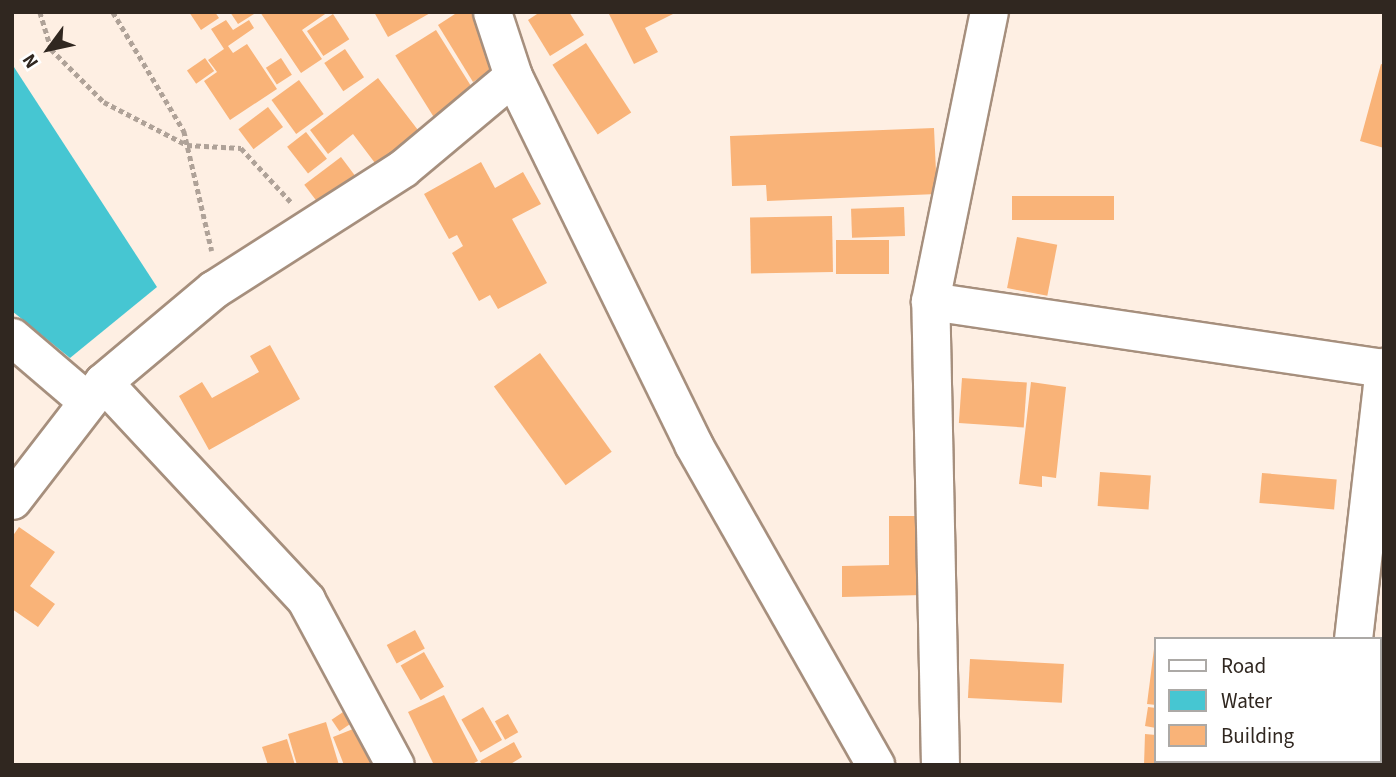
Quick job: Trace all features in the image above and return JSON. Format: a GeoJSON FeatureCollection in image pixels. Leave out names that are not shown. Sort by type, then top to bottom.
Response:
{"type":"FeatureCollection","features":[{"type":"Feature","properties":{"kind":"street"},"geometry":{"type":"LineString","coordinates":[[492,12],[513,76],[693,444],[874,765]]}},
{"type":"Feature","properties":{"kind":"street"},"geometry":{"type":"LineString","coordinates":[[940,765],[930,301],[989,12]]}},
{"type":"Feature","properties":{"kind":"street"},"geometry":{"type":"LineString","coordinates":[[12,500],[95,392],[214,289],[312,224],[403,169],[513,76]]}},
{"type":"Feature","properties":{"kind":"street"},"geometry":{"type":"LineString","coordinates":[[930,301],[1383,367],[1353,637]]}},
{"type":"Feature","properties":{"kind":"street"},"geometry":{"type":"LineString","coordinates":[[12,337],[95,392],[306,600],[395,765]]}},
{"type":"Feature","properties":{"kind":"path"},"geometry":{"type":"LineString","coordinates":[[40,12],[51,49],[104,102],[187,145],[241,148],[312,224]]}},
{"type":"Feature","properties":{"kind":"path"},"geometry":{"type":"LineString","coordinates":[[113,12],[184,131],[212,245],[214,289]]}},
{"type":"Feature","properties":{"kind":"water"},"geometry":{"type":"Polygon","coordinates":[[[12,64],[157,287],[70,358],[12,311],[12,64]]]}},
{"type":"Feature","properties":{"kind":"building"},"geometry":{"type":"Polygon","coordinates":[[[189,12],[215,12],[219,18],[201,30],[189,12]]]}},
{"type":"Feature","properties":{"kind":"building"},"geometry":{"type":"Polygon","coordinates":[[[230,12],[257,12],[238,24],[230,12]]]}},
{"type":"Feature","properties":{"kind":"building"},"geometry":{"type":"Polygon","coordinates":[[[260,12],[328,12],[302,30],[322,59],[301,73],[260,12]]]}},
{"type":"Feature","properties":{"kind":"building"},"geometry":{"type":"Polygon","coordinates":[[[374,12],[432,12],[388,37],[374,12]]]}},
{"type":"Feature","properties":{"kind":"building"},"geometry":{"type":"Polygon","coordinates":[[[458,12],[471,12],[503,63],[473,82],[438,25],[458,12]]]}},
{"type":"Feature","properties":{"kind":"building"},"geometry":{"type":"Polygon","coordinates":[[[540,12],[569,12],[584,35],[550,56],[528,20],[540,12]]]}},
{"type":"Feature","properties":{"kind":"building"},"geometry":{"type":"Polygon","coordinates":[[[608,12],[673,14],[645,28],[658,52],[634,64],[608,12]]]}},
{"type":"Feature","properties":{"kind":"building"},"geometry":{"type":"Polygon","coordinates":[[[333,14],[349,39],[323,56],[307,31],[333,14]]]}},
{"type":"Feature","properties":{"kind":"building"},"geometry":{"type":"Polygon","coordinates":[[[226,20],[233,30],[249,20],[254,28],[228,46],[233,53],[247,44],[277,89],[230,120],[204,81],[217,72],[208,60],[224,49],[211,29],[226,20]]]}},
{"type":"Feature","properties":{"kind":"building"},"geometry":{"type":"Polygon","coordinates":[[[436,30],[474,91],[433,116],[395,55],[436,30]]]}},
{"type":"Feature","properties":{"kind":"building"},"geometry":{"type":"Polygon","coordinates":[[[586,43],[631,113],[598,134],[552,65],[586,43]]]}},
{"type":"Feature","properties":{"kind":"building"},"geometry":{"type":"Polygon","coordinates":[[[345,49],[364,77],[343,91],[324,63],[345,49]]]}},
{"type":"Feature","properties":{"kind":"building"},"geometry":{"type":"Polygon","coordinates":[[[205,58],[214,71],[196,84],[187,71],[205,58]]]}},
{"type":"Feature","properties":{"kind":"building"},"geometry":{"type":"Polygon","coordinates":[[[281,58],[292,75],[277,85],[266,68],[281,58]]]}},
{"type":"Feature","properties":{"kind":"building"},"geometry":{"type":"Polygon","coordinates":[[[1381,64],[1384,65],[1384,148],[1360,141],[1381,64]]]}},
{"type":"Feature","properties":{"kind":"building"},"geometry":{"type":"Polygon","coordinates":[[[378,78],[421,134],[378,167],[353,134],[328,154],[310,130],[378,78]]]}},
{"type":"Feature","properties":{"kind":"building"},"geometry":{"type":"Polygon","coordinates":[[[299,80],[324,114],[296,134],[271,100],[299,80]]]}},
{"type":"Feature","properties":{"kind":"building"},"geometry":{"type":"Polygon","coordinates":[[[268,107],[283,127],[253,149],[238,129],[268,107]]]}},
{"type":"Feature","properties":{"kind":"building"},"geometry":{"type":"Polygon","coordinates":[[[934,128],[937,194],[767,201],[766,185],[732,186],[730,136],[934,128]]]}},
{"type":"Feature","properties":{"kind":"building"},"geometry":{"type":"Polygon","coordinates":[[[306,132],[327,159],[308,174],[287,147],[306,132]]]}},
{"type":"Feature","properties":{"kind":"building"},"geometry":{"type":"Polygon","coordinates":[[[341,157],[361,184],[325,212],[304,185],[341,157]]]}},
{"type":"Feature","properties":{"kind":"building"},"geometry":{"type":"Polygon","coordinates":[[[481,162],[495,188],[523,172],[541,204],[512,219],[547,283],[498,309],[490,295],[479,301],[452,253],[463,246],[457,235],[449,239],[424,194],[481,162]]]}},
{"type":"Feature","properties":{"kind":"building"},"geometry":{"type":"Polygon","coordinates":[[[1012,196],[1114,196],[1114,220],[1012,220],[1012,196]]]}},
{"type":"Feature","properties":{"kind":"building"},"geometry":{"type":"Polygon","coordinates":[[[904,207],[905,236],[852,238],[851,209],[904,207]]]}},
{"type":"Feature","properties":{"kind":"building"},"geometry":{"type":"Polygon","coordinates":[[[832,216],[833,272],[751,273],[750,217],[832,216]]]}},
{"type":"Feature","properties":{"kind":"building"},"geometry":{"type":"Polygon","coordinates":[[[1017,237],[1057,245],[1047,296],[1007,288],[1017,237]]]}},
{"type":"Feature","properties":{"kind":"building"},"geometry":{"type":"Polygon","coordinates":[[[836,240],[889,240],[889,274],[836,274],[836,240]]]}},
{"type":"Feature","properties":{"kind":"building"},"geometry":{"type":"Polygon","coordinates":[[[270,345],[300,399],[209,450],[179,396],[202,382],[212,398],[259,372],[250,356],[270,345]]]}},
{"type":"Feature","properties":{"kind":"building"},"geometry":{"type":"Polygon","coordinates":[[[540,353],[612,452],[566,485],[494,387],[540,353]]]}},
{"type":"Feature","properties":{"kind":"building"},"geometry":{"type":"Polygon","coordinates":[[[962,378],[1027,383],[1024,427],[959,423],[962,378]]]}},
{"type":"Feature","properties":{"kind":"building"},"geometry":{"type":"Polygon","coordinates":[[[1031,382],[1066,387],[1056,478],[1042,476],[1042,487],[1019,484],[1031,382]]]}},
{"type":"Feature","properties":{"kind":"building"},"geometry":{"type":"Polygon","coordinates":[[[1100,472],[1151,476],[1149,509],[1098,506],[1100,472]]]}},
{"type":"Feature","properties":{"kind":"building"},"geometry":{"type":"Polygon","coordinates":[[[1262,473],[1337,480],[1334,509],[1259,503],[1262,473]]]}},
{"type":"Feature","properties":{"kind":"building"},"geometry":{"type":"Polygon","coordinates":[[[889,516],[926,516],[923,595],[842,597],[842,566],[889,565],[889,516]]]}},
{"type":"Feature","properties":{"kind":"building"},"geometry":{"type":"Polygon","coordinates":[[[19,527],[55,552],[30,586],[55,604],[38,627],[12,609],[12,537],[19,527]]]}},
{"type":"Feature","properties":{"kind":"building"},"geometry":{"type":"Polygon","coordinates":[[[415,630],[425,649],[397,664],[387,645],[415,630]]]}},
{"type":"Feature","properties":{"kind":"building"},"geometry":{"type":"Polygon","coordinates":[[[1384,641],[1384,708],[1382,708],[1384,641]]]}},
{"type":"Feature","properties":{"kind":"building"},"geometry":{"type":"Polygon","coordinates":[[[1154,649],[1154,705],[1147,704],[1154,649]]]}},
{"type":"Feature","properties":{"kind":"building"},"geometry":{"type":"Polygon","coordinates":[[[424,652],[444,687],[421,700],[401,666],[424,652]]]}},
{"type":"Feature","properties":{"kind":"building"},"geometry":{"type":"Polygon","coordinates":[[[970,659],[1064,664],[1062,703],[968,698],[970,659]]]}},
{"type":"Feature","properties":{"kind":"building"},"geometry":{"type":"Polygon","coordinates":[[[444,695],[478,761],[470,765],[434,765],[408,712],[444,695]]]}},
{"type":"Feature","properties":{"kind":"building"},"geometry":{"type":"Polygon","coordinates":[[[483,707],[502,740],[480,752],[461,720],[483,707]]]}},
{"type":"Feature","properties":{"kind":"building"},"geometry":{"type":"Polygon","coordinates":[[[1148,707],[1154,708],[1154,728],[1145,726],[1148,707]]]}},
{"type":"Feature","properties":{"kind":"building"},"geometry":{"type":"Polygon","coordinates":[[[349,708],[357,720],[339,731],[332,720],[349,708]]]}},
{"type":"Feature","properties":{"kind":"building"},"geometry":{"type":"Polygon","coordinates":[[[1384,712],[1384,765],[1370,765],[1382,763],[1384,712]]]}},
{"type":"Feature","properties":{"kind":"building"},"geometry":{"type":"Polygon","coordinates":[[[508,714],[518,732],[505,740],[495,721],[508,714]]]}},
{"type":"Feature","properties":{"kind":"building"},"geometry":{"type":"Polygon","coordinates":[[[326,722],[339,765],[297,765],[288,734],[326,722]]]}},
{"type":"Feature","properties":{"kind":"building"},"geometry":{"type":"Polygon","coordinates":[[[363,725],[379,765],[344,765],[333,737],[363,725]]]}},
{"type":"Feature","properties":{"kind":"building"},"geometry":{"type":"Polygon","coordinates":[[[1145,734],[1154,735],[1154,763],[1168,765],[1144,765],[1145,734]]]}},
{"type":"Feature","properties":{"kind":"building"},"geometry":{"type":"Polygon","coordinates":[[[287,739],[295,765],[268,765],[262,747],[287,739]]]}},
{"type":"Feature","properties":{"kind":"building"},"geometry":{"type":"Polygon","coordinates":[[[514,742],[522,757],[509,765],[482,765],[480,761],[514,742]]]}}]}
